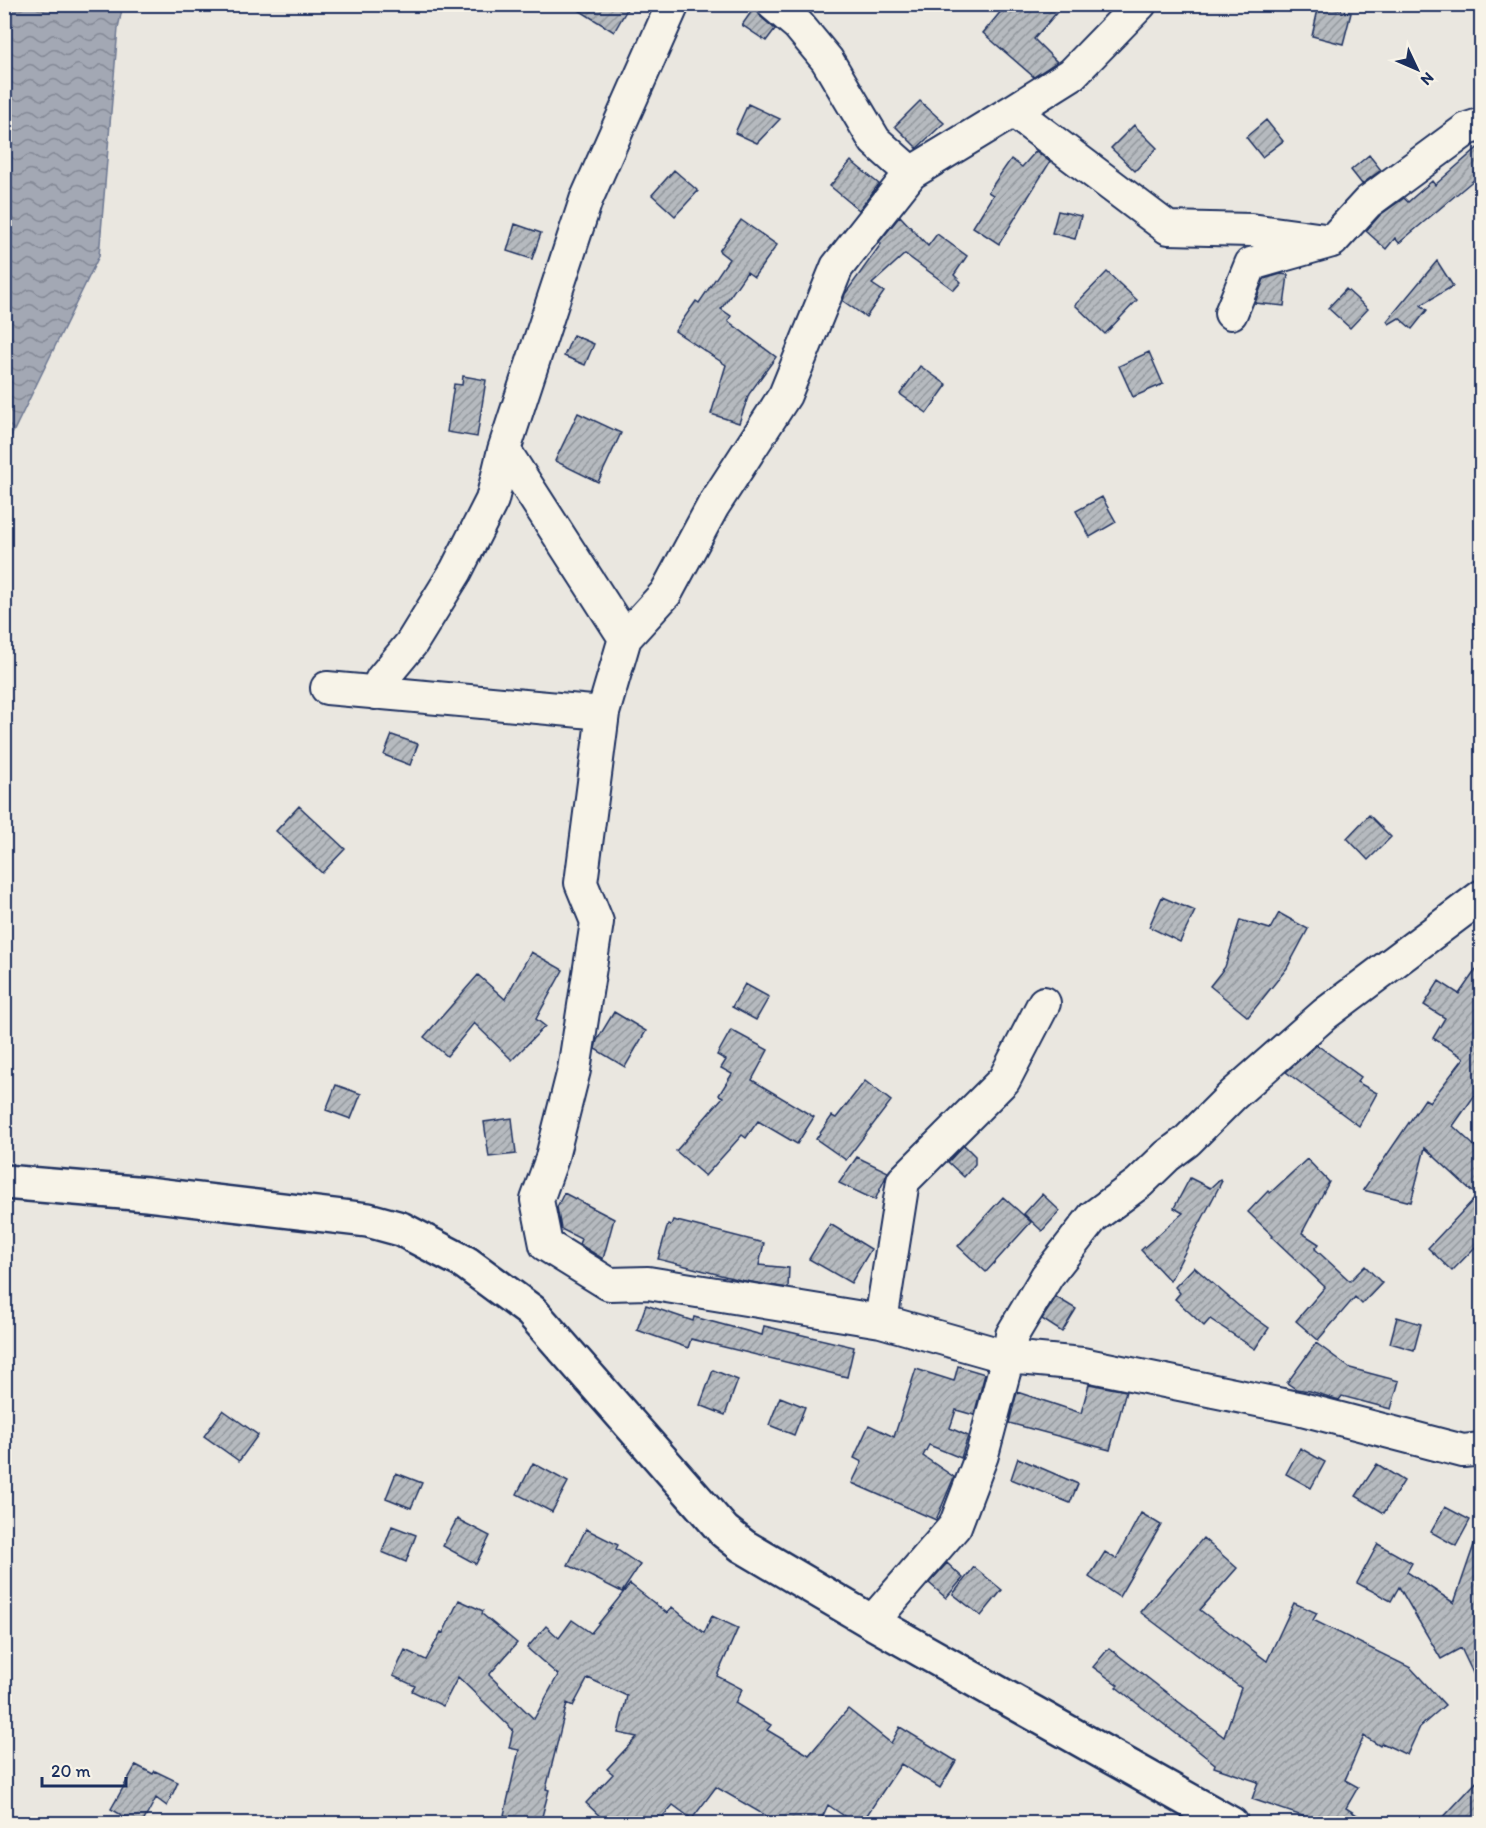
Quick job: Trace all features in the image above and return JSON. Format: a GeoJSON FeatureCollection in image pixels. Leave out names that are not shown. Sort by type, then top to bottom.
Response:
{"type":"FeatureCollection","features":[{"type":"Feature","properties":{"kind":"main road"},"geometry":{"type":"LineString","coordinates":[[4,1182],[147,1194],[368,1220],[401,1229],[466,1263],[531,1311],[723,1531],[742,1546],[872,1622],[1231,1824]]}},
{"type":"Feature","properties":{"kind":"street"},"geometry":{"type":"LineString","coordinates":[[375,693],[382,679],[411,644],[456,571],[492,500],[504,450],[586,200],[673,4]]}},
{"type":"Feature","properties":{"kind":"street"},"geometry":{"type":"LineString","coordinates":[[773,4],[798,25],[827,60],[875,141],[911,173]]}},
{"type":"Feature","properties":{"kind":"street"},"geometry":{"type":"LineString","coordinates":[[1140,4],[1072,74],[911,173],[837,267],[785,395],[712,506],[666,593],[626,638],[603,713],[581,882],[597,922],[574,1070],[551,1161],[537,1200],[546,1245],[609,1284],[648,1283],[881,1321],[1008,1357],[1082,1364],[1302,1409],[1463,1451],[1482,1449]]}},
{"type":"Feature","properties":{"kind":"street"},"geometry":{"type":"LineString","coordinates":[[1013,111],[1168,228],[1251,230],[1332,241]]}},
{"type":"Feature","properties":{"kind":"street"},"geometry":{"type":"LineString","coordinates":[[1231,313],[1251,264],[1332,241],[1368,202],[1467,129],[1482,124]]}},
{"type":"Feature","properties":{"kind":"street"},"geometry":{"type":"LineString","coordinates":[[504,450],[626,638]]}},
{"type":"Feature","properties":{"kind":"street"},"geometry":{"type":"LineString","coordinates":[[327,688],[603,713]]}},
{"type":"Feature","properties":{"kind":"street"},"geometry":{"type":"LineString","coordinates":[[872,1622],[955,1526],[982,1455],[1012,1335],[1047,1276],[1093,1216],[1139,1183],[1167,1156],[1187,1141],[1233,1095],[1325,1014],[1482,896]]}},
{"type":"Feature","properties":{"kind":"street"},"geometry":{"type":"LineString","coordinates":[[881,1321],[903,1181],[1005,1080],[1044,1003]]}},
{"type":"Feature","properties":{"kind":"water"},"geometry":{"type":"Polygon","coordinates":[[[5,4],[123,5],[118,28],[99,256],[5,449],[5,4]]]}},
{"type":"Feature","properties":{"kind":"building"},"geometry":{"type":"Polygon","coordinates":[[[569,4],[630,4],[614,32],[569,4]]]}},
{"type":"Feature","properties":{"kind":"building"},"geometry":{"type":"Polygon","coordinates":[[[1007,4],[1064,4],[1034,39],[1057,62],[1034,77],[983,33],[1007,4]]]}},
{"type":"Feature","properties":{"kind":"building"},"geometry":{"type":"Polygon","coordinates":[[[756,5],[761,17],[775,29],[766,41],[742,25],[756,5]]]}},
{"type":"Feature","properties":{"kind":"building"},"geometry":{"type":"Polygon","coordinates":[[[1319,5],[1351,13],[1343,44],[1312,36],[1319,5]]]}},
{"type":"Feature","properties":{"kind":"building"},"geometry":{"type":"Polygon","coordinates":[[[920,101],[944,123],[917,148],[895,126],[920,101]]]}},
{"type":"Feature","properties":{"kind":"building"},"geometry":{"type":"Polygon","coordinates":[[[748,104],[780,119],[757,143],[735,133],[748,104]]]}},
{"type":"Feature","properties":{"kind":"building"},"geometry":{"type":"Polygon","coordinates":[[[1266,120],[1283,141],[1262,157],[1246,137],[1266,120]]]}},
{"type":"Feature","properties":{"kind":"building"},"geometry":{"type":"Polygon","coordinates":[[[1134,125],[1157,148],[1135,171],[1111,148],[1134,125]]]}},
{"type":"Feature","properties":{"kind":"building"},"geometry":{"type":"Polygon","coordinates":[[[1482,144],[1482,173],[1399,243],[1395,238],[1386,249],[1366,231],[1380,215],[1404,198],[1408,202],[1432,181],[1435,185],[1482,144]]]}},
{"type":"Feature","properties":{"kind":"building"},"geometry":{"type":"Polygon","coordinates":[[[1036,151],[1050,162],[999,244],[973,227],[993,195],[988,192],[1011,159],[1022,167],[1036,151]]]}},
{"type":"Feature","properties":{"kind":"building"},"geometry":{"type":"Polygon","coordinates":[[[1369,155],[1381,170],[1362,184],[1351,170],[1369,155]]]}},
{"type":"Feature","properties":{"kind":"building"},"geometry":{"type":"Polygon","coordinates":[[[851,161],[879,184],[859,210],[830,186],[851,161]]]}},
{"type":"Feature","properties":{"kind":"building"},"geometry":{"type":"Polygon","coordinates":[[[674,170],[698,191],[675,216],[652,195],[674,170]]]}},
{"type":"Feature","properties":{"kind":"building"},"geometry":{"type":"Polygon","coordinates":[[[1058,211],[1081,216],[1075,239],[1052,233],[1058,211]]]}},
{"type":"Feature","properties":{"kind":"building"},"geometry":{"type":"Polygon","coordinates":[[[900,216],[928,246],[937,234],[967,256],[954,275],[961,282],[954,290],[905,254],[872,284],[884,292],[866,317],[843,301],[845,294],[881,244],[879,242],[900,216]]]}},
{"type":"Feature","properties":{"kind":"building"},"geometry":{"type":"Polygon","coordinates":[[[741,220],[777,245],[754,277],[747,272],[721,309],[731,316],[728,321],[776,357],[749,394],[739,423],[711,414],[726,365],[675,331],[696,301],[699,303],[729,259],[719,251],[741,220]]]}},
{"type":"Feature","properties":{"kind":"building"},"geometry":{"type":"Polygon","coordinates":[[[515,224],[541,233],[532,259],[507,251],[515,224]]]}},
{"type":"Feature","properties":{"kind":"building"},"geometry":{"type":"Polygon","coordinates":[[[1437,261],[1453,286],[1421,305],[1427,310],[1412,329],[1399,318],[1389,324],[1387,321],[1437,261]]]}},
{"type":"Feature","properties":{"kind":"building"},"geometry":{"type":"Polygon","coordinates":[[[1107,272],[1137,300],[1105,334],[1075,305],[1107,272]]]}},
{"type":"Feature","properties":{"kind":"building"},"geometry":{"type":"Polygon","coordinates":[[[1281,274],[1288,275],[1284,306],[1255,303],[1264,279],[1281,274]]]}},
{"type":"Feature","properties":{"kind":"building"},"geometry":{"type":"Polygon","coordinates":[[[1346,289],[1368,309],[1350,328],[1328,308],[1346,289]]]}},
{"type":"Feature","properties":{"kind":"building"},"geometry":{"type":"Polygon","coordinates":[[[573,335],[594,344],[585,365],[564,356],[573,335]]]}},
{"type":"Feature","properties":{"kind":"building"},"geometry":{"type":"Polygon","coordinates":[[[1149,352],[1163,384],[1133,397],[1119,366],[1149,352]]]}},
{"type":"Feature","properties":{"kind":"building"},"geometry":{"type":"Polygon","coordinates":[[[920,366],[947,385],[927,413],[900,394],[920,366]]]}},
{"type":"Feature","properties":{"kind":"building"},"geometry":{"type":"Polygon","coordinates":[[[463,376],[486,380],[477,437],[447,432],[454,384],[462,385],[463,376]]]}},
{"type":"Feature","properties":{"kind":"building"},"geometry":{"type":"Polygon","coordinates":[[[578,413],[621,433],[598,482],[555,461],[578,413]]]}},
{"type":"Feature","properties":{"kind":"building"},"geometry":{"type":"Polygon","coordinates":[[[1102,497],[1116,522],[1090,537],[1076,511],[1102,497]]]}},
{"type":"Feature","properties":{"kind":"building"},"geometry":{"type":"Polygon","coordinates":[[[392,735],[418,744],[410,765],[384,755],[392,735]]]}},
{"type":"Feature","properties":{"kind":"building"},"geometry":{"type":"Polygon","coordinates":[[[299,806],[345,849],[322,873],[276,831],[299,806]]]}},
{"type":"Feature","properties":{"kind":"building"},"geometry":{"type":"Polygon","coordinates":[[[1369,815],[1391,837],[1368,860],[1347,838],[1369,815]]]}},
{"type":"Feature","properties":{"kind":"building"},"geometry":{"type":"Polygon","coordinates":[[[1162,897],[1195,911],[1180,942],[1149,927],[1162,897]]]}},
{"type":"Feature","properties":{"kind":"building"},"geometry":{"type":"Polygon","coordinates":[[[1279,913],[1308,929],[1287,968],[1248,1017],[1210,986],[1225,967],[1240,920],[1270,929],[1279,913]]]}},
{"type":"Feature","properties":{"kind":"building"},"geometry":{"type":"Polygon","coordinates":[[[531,952],[563,970],[536,1019],[545,1026],[512,1060],[474,1023],[447,1056],[424,1037],[478,975],[505,999],[531,952]]]}},
{"type":"Feature","properties":{"kind":"building"},"geometry":{"type":"Polygon","coordinates":[[[1482,961],[1482,1085],[1453,1126],[1482,1153],[1482,1240],[1452,1271],[1428,1248],[1477,1196],[1425,1148],[1411,1202],[1363,1190],[1425,1099],[1430,1102],[1464,1058],[1433,1038],[1445,1018],[1424,1005],[1439,981],[1459,994],[1482,961]]]}},
{"type":"Feature","properties":{"kind":"building"},"geometry":{"type":"Polygon","coordinates":[[[745,984],[769,997],[756,1020],[732,1007],[745,984]]]}},
{"type":"Feature","properties":{"kind":"building"},"geometry":{"type":"Polygon","coordinates":[[[614,1012],[646,1031],[625,1067],[595,1049],[597,1040],[614,1012]]]}},
{"type":"Feature","properties":{"kind":"building"},"geometry":{"type":"Polygon","coordinates":[[[731,1030],[768,1050],[752,1080],[814,1117],[797,1144],[758,1121],[746,1138],[742,1135],[705,1176],[676,1151],[723,1097],[719,1095],[732,1074],[721,1068],[726,1060],[717,1055],[731,1030]]]}},
{"type":"Feature","properties":{"kind":"building"},"geometry":{"type":"Polygon","coordinates":[[[1317,1045],[1361,1077],[1357,1082],[1377,1093],[1359,1126],[1286,1072],[1317,1045]]]}},
{"type":"Feature","properties":{"kind":"building"},"geometry":{"type":"Polygon","coordinates":[[[865,1081],[891,1101],[846,1160],[816,1139],[832,1116],[836,1118],[865,1081]]]}},
{"type":"Feature","properties":{"kind":"building"},"geometry":{"type":"Polygon","coordinates":[[[336,1085],[361,1094],[351,1119],[326,1110],[336,1085]]]}},
{"type":"Feature","properties":{"kind":"building"},"geometry":{"type":"Polygon","coordinates":[[[512,1118],[516,1154],[489,1157],[484,1122],[512,1118]]]}},
{"type":"Feature","properties":{"kind":"building"},"geometry":{"type":"Polygon","coordinates":[[[964,1145],[975,1156],[975,1164],[964,1177],[948,1162],[964,1145]]]}},
{"type":"Feature","properties":{"kind":"building"},"geometry":{"type":"Polygon","coordinates":[[[857,1157],[888,1172],[875,1200],[839,1183],[857,1157]]]}},
{"type":"Feature","properties":{"kind":"building"},"geometry":{"type":"Polygon","coordinates":[[[1307,1159],[1329,1182],[1302,1233],[1319,1244],[1315,1249],[1350,1281],[1365,1266],[1382,1283],[1362,1304],[1355,1297],[1318,1340],[1296,1321],[1325,1287],[1248,1212],[1268,1191],[1270,1193],[1307,1159]]]}},
{"type":"Feature","properties":{"kind":"building"},"geometry":{"type":"Polygon","coordinates":[[[1190,1178],[1210,1188],[1220,1179],[1222,1181],[1170,1281],[1141,1250],[1183,1213],[1174,1208],[1190,1178]]]}},
{"type":"Feature","properties":{"kind":"building"},"geometry":{"type":"Polygon","coordinates":[[[564,1193],[614,1219],[603,1259],[579,1244],[581,1239],[561,1229],[557,1207],[564,1193]]]}},
{"type":"Feature","properties":{"kind":"building"},"geometry":{"type":"Polygon","coordinates":[[[1042,1194],[1060,1211],[1042,1231],[1024,1214],[1042,1194]]]}},
{"type":"Feature","properties":{"kind":"building"},"geometry":{"type":"Polygon","coordinates":[[[1003,1197],[1031,1222],[986,1272],[958,1246],[1003,1197]]]}},
{"type":"Feature","properties":{"kind":"building"},"geometry":{"type":"Polygon","coordinates":[[[673,1220],[764,1243],[759,1265],[789,1268],[788,1288],[740,1280],[658,1259],[668,1224],[671,1225],[673,1220]]]}},
{"type":"Feature","properties":{"kind":"building"},"geometry":{"type":"Polygon","coordinates":[[[830,1224],[871,1249],[851,1283],[809,1259],[830,1224]]]}},
{"type":"Feature","properties":{"kind":"building"},"geometry":{"type":"Polygon","coordinates":[[[1194,1267],[1241,1308],[1269,1328],[1255,1349],[1210,1319],[1204,1326],[1175,1299],[1180,1293],[1175,1287],[1194,1267]]]}},
{"type":"Feature","properties":{"kind":"building"},"geometry":{"type":"Polygon","coordinates":[[[1056,1297],[1076,1309],[1062,1332],[1042,1319],[1056,1297]]]}},
{"type":"Feature","properties":{"kind":"building"},"geometry":{"type":"Polygon","coordinates":[[[646,1305],[693,1321],[694,1317],[762,1335],[764,1326],[854,1347],[847,1377],[691,1339],[688,1348],[637,1330],[646,1305]]]}},
{"type":"Feature","properties":{"kind":"building"},"geometry":{"type":"Polygon","coordinates":[[[1397,1317],[1421,1324],[1414,1350],[1390,1343],[1397,1317]]]}},
{"type":"Feature","properties":{"kind":"building"},"geometry":{"type":"Polygon","coordinates":[[[1316,1343],[1350,1368],[1399,1381],[1391,1409],[1342,1396],[1339,1400],[1296,1389],[1287,1383],[1316,1343]]]}},
{"type":"Feature","properties":{"kind":"building"},"geometry":{"type":"Polygon","coordinates":[[[958,1366],[985,1374],[974,1415],[956,1410],[950,1428],[968,1436],[961,1458],[929,1445],[923,1456],[954,1477],[936,1520],[852,1483],[862,1462],[854,1458],[869,1425],[894,1437],[916,1369],[954,1381],[958,1366]]]}},
{"type":"Feature","properties":{"kind":"building"},"geometry":{"type":"Polygon","coordinates":[[[713,1370],[738,1380],[725,1415],[700,1405],[713,1370]]]}},
{"type":"Feature","properties":{"kind":"building"},"geometry":{"type":"Polygon","coordinates":[[[1089,1384],[1126,1391],[1110,1450],[1009,1423],[1017,1392],[1081,1413],[1089,1384]]]}},
{"type":"Feature","properties":{"kind":"building"},"geometry":{"type":"Polygon","coordinates":[[[780,1397],[805,1407],[794,1435],[769,1425],[780,1397]]]}},
{"type":"Feature","properties":{"kind":"building"},"geometry":{"type":"Polygon","coordinates":[[[223,1410],[258,1435],[239,1461],[204,1436],[223,1410]]]}},
{"type":"Feature","properties":{"kind":"building"},"geometry":{"type":"Polygon","coordinates":[[[1300,1448],[1325,1462],[1311,1488],[1286,1474],[1300,1448]]]}},
{"type":"Feature","properties":{"kind":"building"},"geometry":{"type":"Polygon","coordinates":[[[1018,1458],[1078,1484],[1070,1503],[1011,1479],[1018,1458]]]}},
{"type":"Feature","properties":{"kind":"building"},"geometry":{"type":"Polygon","coordinates":[[[533,1463],[568,1482],[552,1512],[517,1494],[533,1463]]]}},
{"type":"Feature","properties":{"kind":"building"},"geometry":{"type":"Polygon","coordinates":[[[1377,1464],[1404,1481],[1384,1513],[1356,1496],[1377,1464]]]}},
{"type":"Feature","properties":{"kind":"building"},"geometry":{"type":"Polygon","coordinates":[[[396,1473],[422,1483],[411,1508],[386,1498],[396,1473]]]}},
{"type":"Feature","properties":{"kind":"building"},"geometry":{"type":"Polygon","coordinates":[[[1445,1507],[1470,1520],[1456,1546],[1431,1532],[1445,1507]]]}},
{"type":"Feature","properties":{"kind":"building"},"geometry":{"type":"Polygon","coordinates":[[[1141,1513],[1161,1525],[1119,1597],[1089,1577],[1105,1552],[1116,1559],[1141,1513]]]}},
{"type":"Feature","properties":{"kind":"building"},"geometry":{"type":"Polygon","coordinates":[[[457,1519],[490,1536],[476,1564],[443,1546],[457,1519]]]}},
{"type":"Feature","properties":{"kind":"building"},"geometry":{"type":"Polygon","coordinates":[[[392,1526],[416,1535],[406,1562],[382,1552],[392,1526]]]}},
{"type":"Feature","properties":{"kind":"building"},"geometry":{"type":"Polygon","coordinates":[[[586,1529],[618,1545],[616,1549],[640,1565],[622,1592],[568,1565],[586,1529]]]}},
{"type":"Feature","properties":{"kind":"building"},"geometry":{"type":"Polygon","coordinates":[[[1478,1533],[1482,1533],[1482,1692],[1461,1648],[1441,1659],[1399,1587],[1391,1601],[1357,1583],[1378,1544],[1412,1563],[1407,1572],[1454,1603],[1478,1533]]]}},
{"type":"Feature","properties":{"kind":"building"},"geometry":{"type":"Polygon","coordinates":[[[1203,1538],[1237,1568],[1200,1610],[1267,1661],[1294,1603],[1317,1613],[1313,1620],[1411,1668],[1445,1705],[1420,1727],[1407,1755],[1382,1743],[1380,1746],[1364,1736],[1345,1780],[1358,1787],[1346,1808],[1371,1824],[1326,1824],[1252,1799],[1258,1782],[1214,1767],[1215,1764],[1093,1667],[1109,1648],[1224,1737],[1241,1688],[1140,1612],[1203,1538]]]}},
{"type":"Feature","properties":{"kind":"building"},"geometry":{"type":"Polygon","coordinates":[[[947,1563],[963,1578],[946,1598],[929,1583],[947,1563]]]}},
{"type":"Feature","properties":{"kind":"building"},"geometry":{"type":"Polygon","coordinates":[[[974,1567],[1002,1590],[981,1616],[953,1594],[974,1567]]]}},
{"type":"Feature","properties":{"kind":"building"},"geometry":{"type":"Polygon","coordinates":[[[630,1584],[667,1613],[672,1607],[704,1633],[712,1616],[738,1628],[717,1676],[742,1689],[735,1703],[771,1725],[767,1730],[809,1755],[848,1709],[891,1743],[900,1727],[956,1761],[940,1788],[901,1764],[861,1824],[856,1824],[828,1805],[819,1824],[780,1824],[716,1787],[692,1819],[673,1805],[656,1824],[608,1824],[586,1803],[613,1774],[607,1769],[637,1737],[618,1733],[627,1696],[588,1678],[573,1706],[567,1703],[540,1824],[504,1815],[519,1750],[509,1748],[513,1730],[458,1677],[443,1706],[412,1691],[415,1686],[393,1676],[405,1650],[426,1660],[441,1632],[443,1633],[459,1600],[483,1611],[482,1614],[517,1643],[489,1675],[534,1719],[558,1675],[527,1648],[546,1626],[559,1638],[572,1620],[591,1633],[630,1584]]]}},
{"type":"Feature","properties":{"kind":"building"},"geometry":{"type":"Polygon","coordinates":[[[136,1765],[153,1774],[155,1771],[178,1782],[167,1806],[156,1798],[142,1824],[137,1824],[111,1809],[136,1765]]]}},
{"type":"Feature","properties":{"kind":"building"},"geometry":{"type":"Polygon","coordinates":[[[1482,1776],[1482,1824],[1437,1824],[1482,1776]]]}}]}
